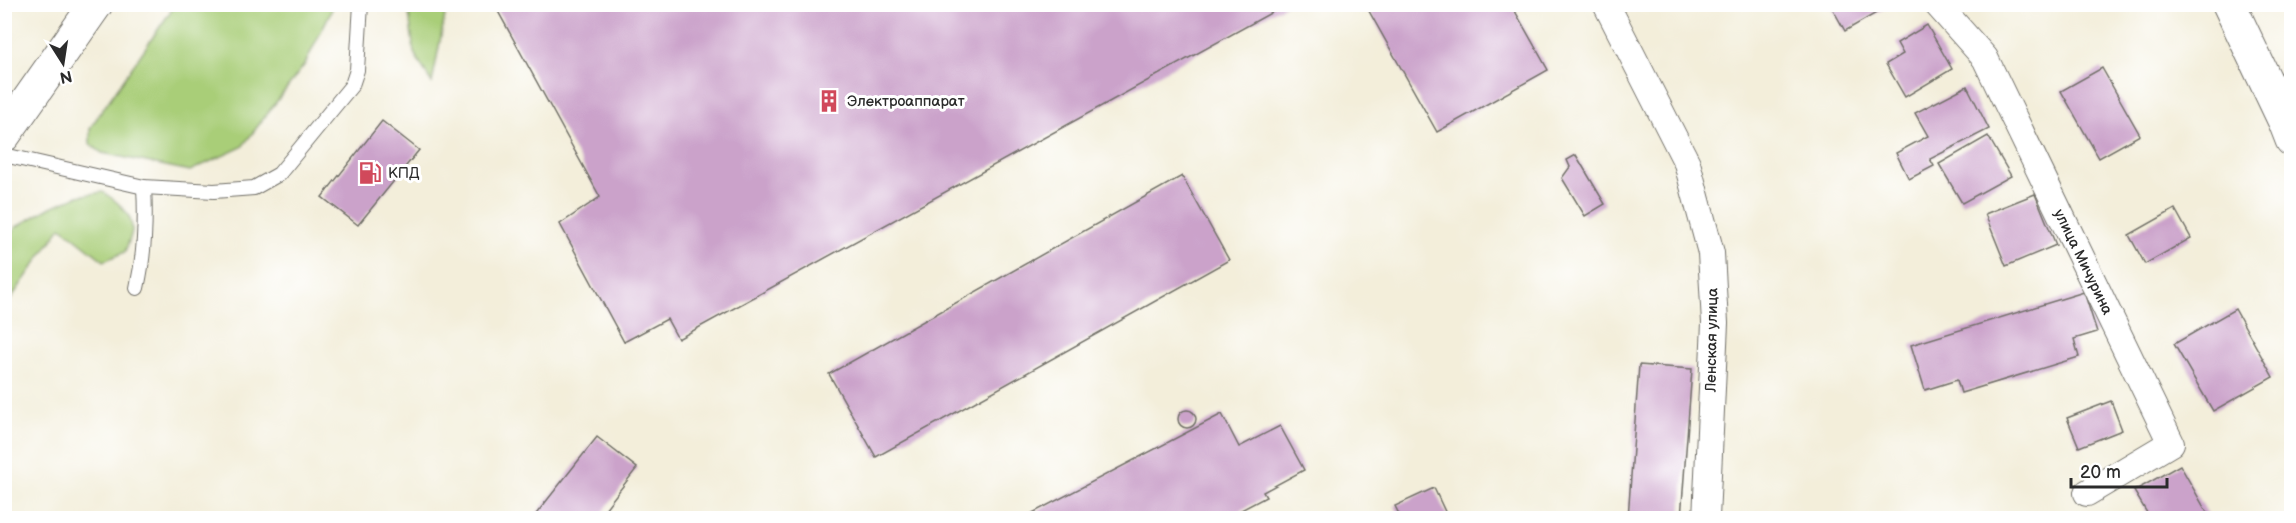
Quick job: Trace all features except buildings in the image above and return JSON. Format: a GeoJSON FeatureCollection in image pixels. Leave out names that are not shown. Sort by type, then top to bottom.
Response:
{"type":"FeatureCollection","features":[{"type":"Feature","properties":{"kind":"main road"},"geometry":{"type":"LineString","coordinates":[[4,135],[96,4]]}},
{"type":"Feature","properties":{"kind":"main road"},"geometry":{"type":"LineString","coordinates":[[2229,4],[2292,140]]}},
{"type":"Feature","properties":{"kind":"street","name":"Ленская улица"},"geometry":{"type":"LineString","coordinates":[[1606,4],[1686,163],[1711,253],[1716,323],[1706,519]]}},
{"type":"Feature","properties":{"kind":"street","name":"улица Мичурина"},"geometry":{"type":"LineString","coordinates":[[1937,4],[1985,58],[2171,443],[2087,494]]}},
{"type":"Feature","properties":{"kind":"lane"},"geometry":{"type":"LineString","coordinates":[[4,155],[144,187],[214,191],[254,188],[279,174],[352,85],[357,70],[361,4]]}},
{"type":"Feature","properties":{"kind":"lane"},"geometry":{"type":"LineString","coordinates":[[137,288],[144,258],[146,225],[144,187]]}},
{"type":"Feature","properties":{"kind":"green space"},"geometry":{"type":"Polygon","coordinates":[[[175,5],[334,5],[305,64],[242,147],[190,171],[102,153],[90,144],[90,128],[175,5]]]}},
{"type":"Feature","properties":{"kind":"green space"},"geometry":{"type":"Polygon","coordinates":[[[408,5],[447,5],[432,83],[414,53],[408,5]]]}},
{"type":"Feature","properties":{"kind":"green space"},"geometry":{"type":"Polygon","coordinates":[[[103,192],[122,207],[129,217],[132,229],[125,252],[104,261],[61,227],[5,307],[5,242],[16,227],[51,207],[78,196],[103,192]]]}},
{"type":"Feature","properties":{"kind":"place","name":"Электроаппарат"},"geometry":{"type":"Point","coordinates":[829,101]}},
{"type":"Feature","properties":{"kind":"place","name":"КПД"},"geometry":{"type":"Point","coordinates":[370,173]}}]}
